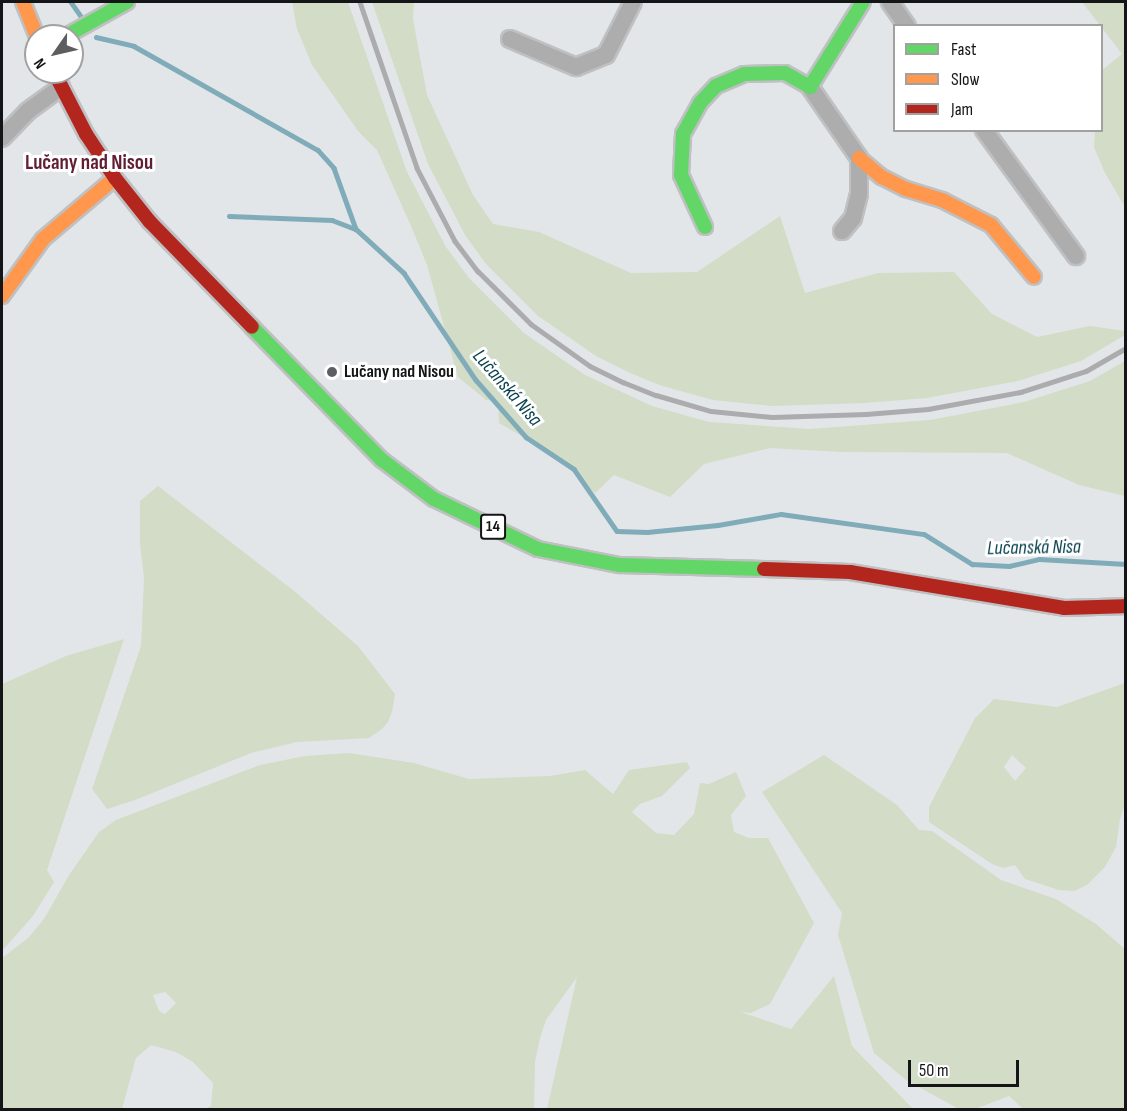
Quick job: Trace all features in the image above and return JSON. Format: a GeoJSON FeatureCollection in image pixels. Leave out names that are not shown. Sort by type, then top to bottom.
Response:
{"type":"FeatureCollection","features":[{"type":"Feature","properties":{"kind":"main road"},"geometry":{"type":"LineString","coordinates":[[23,2],[32,24]]}},
{"type":"Feature","properties":{"kind":"main road"},"geometry":{"type":"LineString","coordinates":[[84,27],[128,2]]}},
{"type":"Feature","properties":{"kind":"main road"},"geometry":{"type":"LineString","coordinates":[[705,227],[681,175],[683,134],[700,104],[716,86],[744,74],[784,74],[810,87],[862,2]]}},
{"type":"Feature","properties":{"kind":"main road","name":"14"},"geometry":{"type":"LineString","coordinates":[[59,84],[86,134],[115,178],[150,222],[382,460],[434,499],[538,549],[619,565],[850,572],[1064,608],[1125,606]]}},
{"type":"Feature","properties":{"kind":"main road"},"geometry":{"type":"LineString","coordinates":[[860,158],[882,177],[906,189],[942,200],[991,225],[1034,277]]}},
{"type":"Feature","properties":{"kind":"main road"},"geometry":{"type":"LineString","coordinates":[[2,296],[43,239],[115,178]]}},
{"type":"Feature","properties":{"kind":"street"},"geometry":{"type":"LineString","coordinates":[[510,39],[576,67],[606,56],[633,2]]}},
{"type":"Feature","properties":{"kind":"street"},"geometry":{"type":"LineString","coordinates":[[890,2],[906,24]]}},
{"type":"Feature","properties":{"kind":"street"},"geometry":{"type":"LineString","coordinates":[[2,138],[53,84]]}},
{"type":"Feature","properties":{"kind":"street"},"geometry":{"type":"LineString","coordinates":[[810,87],[860,158],[859,194],[853,218],[842,231]]}},
{"type":"Feature","properties":{"kind":"street"},"geometry":{"type":"LineString","coordinates":[[985,132],[1076,256]]}},
{"type":"Feature","properties":{"kind":"green space"},"geometry":{"type":"Polygon","coordinates":[[[292,2],[348,2],[407,172],[446,247],[469,278],[524,333],[585,375],[652,406],[709,422],[809,429],[930,420],[1024,402],[1090,381],[1125,361],[1125,496],[1079,485],[1007,453],[842,452],[770,448],[704,464],[670,497],[614,475],[595,493],[558,457],[499,423],[498,401],[486,400],[458,377],[427,265],[411,226],[377,150],[358,131],[312,65],[297,29],[292,2]]]}},
{"type":"Feature","properties":{"kind":"green space"},"geometry":{"type":"Polygon","coordinates":[[[372,2],[414,2],[413,19],[427,95],[473,195],[493,224],[539,232],[631,273],[697,272],[780,216],[805,293],[878,273],[954,272],[992,314],[1037,337],[1090,326],[1125,331],[1125,335],[1081,361],[1018,381],[927,398],[865,403],[772,406],[713,400],[659,385],[628,372],[596,356],[538,316],[486,264],[465,235],[428,164],[372,2]]]}},
{"type":"Feature","properties":{"kind":"green space"},"geometry":{"type":"Polygon","coordinates":[[[1082,2],[1125,2],[1125,207],[1105,173],[1094,147],[1095,132],[1103,132],[1103,69],[1122,54],[1103,29],[1103,24],[1099,24],[1082,2]]]}},
{"type":"Feature","properties":{"kind":"green space"},"geometry":{"type":"Polygon","coordinates":[[[158,486],[293,590],[358,646],[395,694],[392,712],[382,729],[369,738],[297,742],[251,753],[107,809],[92,789],[141,646],[144,578],[140,544],[140,501],[158,486]]]}},
{"type":"Feature","properties":{"kind":"green space"},"geometry":{"type":"Polygon","coordinates":[[[124,639],[47,870],[54,882],[33,916],[2,951],[2,684],[66,656],[124,639]]]}},
{"type":"Feature","properties":{"kind":"green space"},"geometry":{"type":"Polygon","coordinates":[[[1125,683],[1125,804],[1120,819],[1116,847],[1105,867],[1087,885],[1074,891],[1059,890],[1025,879],[1015,865],[1003,868],[992,864],[929,822],[929,807],[975,718],[994,699],[1057,707],[1125,683]],[[1012,755],[1004,767],[1015,781],[1026,768],[1012,755]]]}},
{"type":"Feature","properties":{"kind":"green space"},"geometry":{"type":"Polygon","coordinates":[[[349,753],[414,763],[469,779],[550,776],[585,770],[613,794],[629,770],[687,762],[690,768],[662,796],[640,804],[632,812],[656,833],[674,835],[694,814],[700,783],[709,784],[736,772],[746,796],[731,815],[734,832],[749,838],[768,838],[814,923],[770,1004],[751,1013],[741,1012],[791,1029],[834,976],[852,1046],[913,1109],[547,1109],[577,977],[546,1020],[540,1038],[535,1062],[534,1109],[204,1109],[211,1106],[213,1083],[193,1062],[176,1052],[151,1045],[136,1058],[122,1109],[2,1109],[2,958],[28,938],[44,919],[69,875],[99,832],[116,820],[260,765],[305,756],[349,753]],[[165,992],[153,995],[159,1011],[165,1014],[176,1003],[165,992]]]}},
{"type":"Feature","properties":{"kind":"green space"},"geometry":{"type":"Polygon","coordinates":[[[824,755],[897,805],[919,830],[932,831],[1001,880],[1056,899],[1096,924],[1125,949],[1125,1109],[1023,1109],[1009,1096],[975,1109],[957,1108],[906,1080],[874,1053],[838,935],[842,913],[762,792],[824,755]]]}},
{"type":"Feature","properties":{"kind":"waterway","name":"Lučanská Nisa"},"geometry":{"type":"LineString","coordinates":[[71,2],[82,18]]}},
{"type":"Feature","properties":{"kind":"waterway","name":"Lučanská Nisa"},"geometry":{"type":"LineString","coordinates":[[96,37],[134,46],[318,150],[334,168],[356,229],[404,273],[476,380],[526,437],[574,469],[617,531],[647,532],[718,525],[781,514],[924,534],[972,564],[1009,566],[1039,559],[1126,564]]}},
{"type":"Feature","properties":{"kind":"waterway"},"geometry":{"type":"LineString","coordinates":[[229,216],[332,220],[356,229]]}},
{"type":"Feature","properties":{"kind":"railway"},"geometry":{"type":"LineString","coordinates":[[360,2],[417,168],[455,241],[478,271],[531,324],[590,366],[623,382],[656,395],[711,411],[772,417],[866,414],[928,409],[1021,392],[1086,371],[1126,348]]}},
{"type":"Feature","properties":{"kind":"traffic: fast"},"geometry":{"type":"LineString","coordinates":[[84,26],[127,2]]}},
{"type":"Feature","properties":{"kind":"traffic: fast"},"geometry":{"type":"LineString","coordinates":[[705,227],[681,175],[683,134],[700,103],[716,86],[744,74],[785,73],[810,87],[863,2]]}},
{"type":"Feature","properties":{"kind":"traffic: fast"},"geometry":{"type":"LineString","coordinates":[[252,327],[382,460],[434,499],[538,549],[619,565],[764,569]]}},
{"type":"Feature","properties":{"kind":"traffic: slow"},"geometry":{"type":"LineString","coordinates":[[23,2],[32,24]]}},
{"type":"Feature","properties":{"kind":"traffic: slow"},"geometry":{"type":"LineString","coordinates":[[859,158],[882,177],[906,189],[942,200],[991,225],[1034,277]]}},
{"type":"Feature","properties":{"kind":"traffic: slow"},"geometry":{"type":"LineString","coordinates":[[2,296],[43,239],[115,178]]}},
{"type":"Feature","properties":{"kind":"traffic: jam"},"geometry":{"type":"LineString","coordinates":[[60,84],[86,134],[115,178],[150,222],[252,327]]}},
{"type":"Feature","properties":{"kind":"traffic: jam"},"geometry":{"type":"LineString","coordinates":[[764,569],[850,572],[1064,608],[1126,606]]}},
{"type":"Feature","properties":{"kind":"place","name":"Lučany nad Nisou"},"geometry":{"type":"Point","coordinates":[332,372]}},
{"type":"Feature","properties":{"kind":"district","name":"Lučany nad Nisou"},"geometry":{"type":"Point","coordinates":[89,163]}}]}
